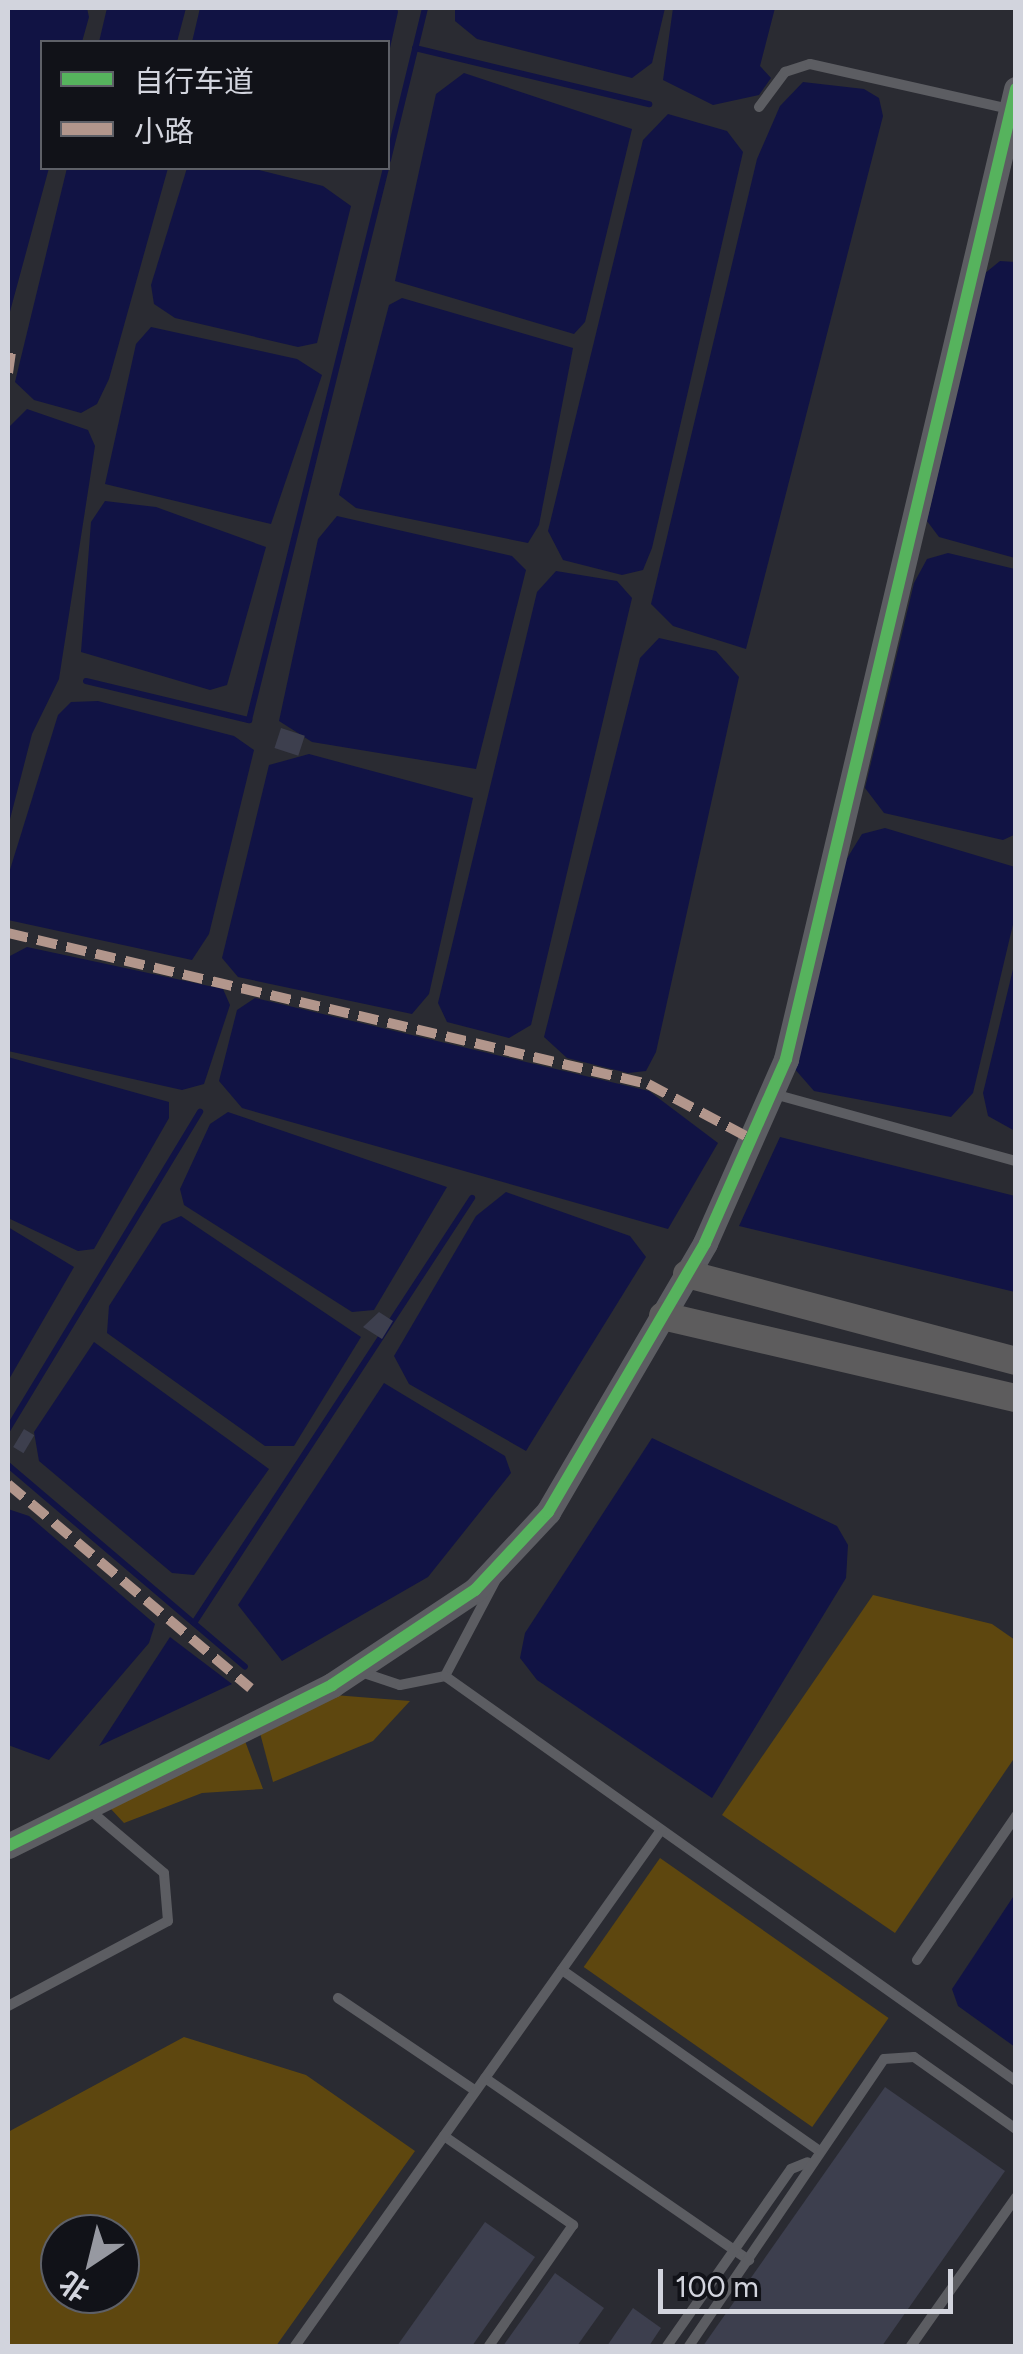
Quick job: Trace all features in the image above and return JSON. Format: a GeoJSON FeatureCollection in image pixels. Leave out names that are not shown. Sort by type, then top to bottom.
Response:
{"type":"FeatureCollection","features":[{"type":"Feature","properties":{"kind":"main road"},"geometry":{"type":"LineString","coordinates":[[687,1274],[1016,1361]]}},
{"type":"Feature","properties":{"kind":"main road"},"geometry":{"type":"LineString","coordinates":[[663,1316],[1016,1398]]}},
{"type":"Feature","properties":{"kind":"street"},"geometry":{"type":"LineString","coordinates":[[8,1846],[83,1804],[356,1670],[476,1590],[548,1512],[663,1316],[774,1094],[1013,99]]}},
{"type":"Feature","properties":{"kind":"lane"},"geometry":{"type":"LineString","coordinates":[[759,107],[785,72],[810,64],[1013,99]]}},
{"type":"Feature","properties":{"kind":"lane"},"geometry":{"type":"LineString","coordinates":[[774,1094],[1016,1161]]}},
{"type":"Feature","properties":{"kind":"lane"},"geometry":{"type":"LineString","coordinates":[[445,1676],[505,1558]]}},
{"type":"Feature","properties":{"kind":"lane"},"geometry":{"type":"LineString","coordinates":[[356,1670],[400,1685],[445,1676],[1016,2081]]}},
{"type":"Feature","properties":{"kind":"lane"},"geometry":{"type":"LineString","coordinates":[[8,2006],[168,1921],[164,1873],[83,1804]]}},
{"type":"Feature","properties":{"kind":"lane"},"geometry":{"type":"LineString","coordinates":[[916,1960],[1016,1816]]}},
{"type":"Feature","properties":{"kind":"lane"},"geometry":{"type":"LineString","coordinates":[[296,2346],[661,1830]]}},
{"type":"Feature","properties":{"kind":"lane"},"geometry":{"type":"LineString","coordinates":[[562,1970],[817,2149]]}},
{"type":"Feature","properties":{"kind":"lane"},"geometry":{"type":"LineString","coordinates":[[338,1998],[476,2091]]}},
{"type":"Feature","properties":{"kind":"lane"},"geometry":{"type":"LineString","coordinates":[[688,2346],[749,2260],[817,2149],[893,2054],[914,2057],[1016,2128]]}},
{"type":"Feature","properties":{"kind":"lane"},"geometry":{"type":"LineString","coordinates":[[485,2078],[749,2260]]}},
{"type":"Feature","properties":{"kind":"lane"},"geometry":{"type":"LineString","coordinates":[[444,2136],[573,2224],[489,2346]]}},
{"type":"Feature","properties":{"kind":"lane"},"geometry":{"type":"LineString","coordinates":[[667,2346],[791,2169],[808,2162]]}},
{"type":"Feature","properties":{"kind":"lane"},"geometry":{"type":"LineString","coordinates":[[911,2346],[1016,2197]]}},
{"type":"Feature","properties":{"kind":"shaded area"},"geometry":{"type":"Polygon","coordinates":[[[8,8],[87,8],[89,17],[83,40],[40,40],[40,170],[48,170],[8,319],[8,8]]]}},
{"type":"Feature","properties":{"kind":"shaded area"},"geometry":{"type":"Polygon","coordinates":[[[107,8],[186,8],[178,40],[99,40],[107,8]]]}},
{"type":"Feature","properties":{"kind":"shaded area"},"geometry":{"type":"Polygon","coordinates":[[[200,8],[397,8],[398,12],[390,48],[390,40],[192,40],[200,8]]]}},
{"type":"Feature","properties":{"kind":"shaded area"},"geometry":{"type":"Polygon","coordinates":[[[455,8],[665,8],[652,63],[632,78],[477,39],[455,21],[455,8]]]}},
{"type":"Feature","properties":{"kind":"shaded area"},"geometry":{"type":"Polygon","coordinates":[[[673,8],[775,8],[760,66],[771,78],[759,95],[713,105],[663,80],[673,8]]]}},
{"type":"Feature","properties":{"kind":"shaded area"},"geometry":{"type":"Polygon","coordinates":[[[464,73],[632,129],[585,322],[574,334],[395,281],[436,94],[464,73]]]}},
{"type":"Feature","properties":{"kind":"shaded area"},"geometry":{"type":"Polygon","coordinates":[[[803,82],[864,89],[879,98],[883,116],[746,649],[673,626],[651,604],[757,159],[780,106],[803,82]]]}},
{"type":"Feature","properties":{"kind":"shaded area"},"geometry":{"type":"Polygon","coordinates":[[[668,114],[727,131],[743,152],[652,548],[643,570],[622,575],[563,560],[548,531],[643,140],[668,114]]]}},
{"type":"Feature","properties":{"kind":"shaded area"},"geometry":{"type":"Polygon","coordinates":[[[67,170],[167,170],[109,379],[97,404],[81,413],[34,400],[15,382],[67,170]]]}},
{"type":"Feature","properties":{"kind":"shaded area"},"geometry":{"type":"Polygon","coordinates":[[[186,170],[259,170],[323,186],[351,206],[317,343],[298,347],[175,318],[154,304],[151,285],[186,170]]]}},
{"type":"Feature","properties":{"kind":"shaded area"},"geometry":{"type":"Polygon","coordinates":[[[1000,261],[1015,262],[1015,558],[939,537],[927,521],[984,274],[1000,261]]]}},
{"type":"Feature","properties":{"kind":"shaded area"},"geometry":{"type":"Polygon","coordinates":[[[402,298],[573,348],[539,525],[528,543],[356,508],[339,495],[389,305],[402,298]]]}},
{"type":"Feature","properties":{"kind":"shaded area"},"geometry":{"type":"Polygon","coordinates":[[[151,327],[297,359],[322,375],[271,524],[105,484],[136,344],[151,327]]]}},
{"type":"Feature","properties":{"kind":"shaded area"},"geometry":{"type":"Polygon","coordinates":[[[27,409],[88,430],[95,446],[59,679],[32,734],[8,827],[8,428],[27,409]]]}},
{"type":"Feature","properties":{"kind":"shaded area"},"geometry":{"type":"Polygon","coordinates":[[[105,501],[156,507],[266,547],[227,685],[210,690],[81,652],[91,522],[105,501]]]}},
{"type":"Feature","properties":{"kind":"shaded area"},"geometry":{"type":"Polygon","coordinates":[[[337,516],[512,556],[526,570],[476,769],[312,742],[279,721],[318,539],[337,516]]]}},
{"type":"Feature","properties":{"kind":"shaded area"},"geometry":{"type":"Polygon","coordinates":[[[948,553],[1015,569],[1016,834],[1003,840],[884,813],[865,788],[914,583],[927,559],[948,553]]]}},
{"type":"Feature","properties":{"kind":"shaded area"},"geometry":{"type":"Polygon","coordinates":[[[556,571],[617,581],[632,598],[531,1025],[509,1038],[447,1022],[438,1003],[537,592],[556,571]]]}},
{"type":"Feature","properties":{"kind":"shaded area"},"geometry":{"type":"Polygon","coordinates":[[[659,638],[716,651],[739,677],[656,1052],[646,1071],[628,1073],[567,1058],[544,1037],[640,658],[659,638]]]}},
{"type":"Feature","properties":{"kind":"shaded area"},"geometry":{"type":"Polygon","coordinates":[[[98,701],[234,736],[254,750],[209,934],[192,960],[8,920],[8,876],[58,715],[71,702],[98,701]]]}},
{"type":"Feature","properties":{"kind":"shaded area"},"geometry":{"type":"Polygon","coordinates":[[[309,754],[473,798],[429,994],[412,1014],[238,977],[222,958],[269,765],[309,754]]]}},
{"type":"Feature","properties":{"kind":"shaded area"},"geometry":{"type":"Polygon","coordinates":[[[885,828],[1015,867],[1015,916],[973,1093],[951,1117],[814,1091],[793,1067],[846,860],[862,834],[885,828]]]}},
{"type":"Feature","properties":{"kind":"shaded area"},"geometry":{"type":"Polygon","coordinates":[[[27,947],[223,989],[230,1005],[204,1084],[182,1090],[8,1051],[8,957],[27,947]]]}},
{"type":"Feature","properties":{"kind":"shaded area"},"geometry":{"type":"Polygon","coordinates":[[[1015,961],[1016,1131],[988,1116],[983,1093],[1015,961]]]}},
{"type":"Feature","properties":{"kind":"shaded area"},"geometry":{"type":"Polygon","coordinates":[[[255,998],[649,1091],[718,1143],[668,1229],[242,1108],[219,1081],[237,1010],[255,998]]]}},
{"type":"Feature","properties":{"kind":"shaded area"},"geometry":{"type":"Polygon","coordinates":[[[8,1057],[169,1102],[169,1118],[94,1249],[78,1251],[8,1218],[8,1057]]]}},
{"type":"Feature","properties":{"kind":"shaded area"},"geometry":{"type":"Polygon","coordinates":[[[228,1112],[447,1187],[374,1310],[352,1312],[184,1205],[180,1189],[210,1124],[228,1112]]]}},
{"type":"Feature","properties":{"kind":"shaded area"},"geometry":{"type":"Polygon","coordinates":[[[780,1137],[1015,1196],[1015,1292],[739,1226],[780,1137]]]}},
{"type":"Feature","properties":{"kind":"shaded area"},"geometry":{"type":"Polygon","coordinates":[[[506,1192],[630,1236],[646,1257],[526,1451],[409,1384],[394,1356],[476,1216],[506,1192]]]}},
{"type":"Feature","properties":{"kind":"shaded area"},"geometry":{"type":"Polygon","coordinates":[[[181,1216],[361,1337],[294,1446],[265,1446],[107,1333],[109,1306],[162,1224],[181,1216]]]}},
{"type":"Feature","properties":{"kind":"shaded area"},"geometry":{"type":"Polygon","coordinates":[[[8,1227],[74,1267],[8,1381],[8,1227]]]}},
{"type":"Feature","properties":{"kind":"shaded area"},"geometry":{"type":"Polygon","coordinates":[[[94,1342],[269,1469],[194,1575],[172,1573],[39,1461],[34,1432],[94,1342]]]}},
{"type":"Feature","properties":{"kind":"shaded area"},"geometry":{"type":"Polygon","coordinates":[[[384,1383],[505,1456],[511,1473],[428,1577],[282,1661],[238,1605],[384,1383]]]}},
{"type":"Feature","properties":{"kind":"shaded area"},"geometry":{"type":"Polygon","coordinates":[[[652,1438],[837,1526],[848,1545],[846,1578],[712,1798],[537,1680],[520,1658],[525,1633],[652,1438]]]}},
{"type":"Feature","properties":{"kind":"shaded area"},"geometry":{"type":"Polygon","coordinates":[[[8,1509],[29,1516],[155,1624],[149,1643],[49,1760],[8,1745],[8,1509]]]}},
{"type":"Feature","properties":{"kind":"shaded area"},"geometry":{"type":"Polygon","coordinates":[[[873,1595],[992,1624],[1015,1640],[1015,1757],[895,1933],[722,1815],[873,1595]]]}},
{"type":"Feature","properties":{"kind":"shaded area"},"geometry":{"type":"Polygon","coordinates":[[[170,1637],[232,1684],[99,1746],[170,1637]]]}},
{"type":"Feature","properties":{"kind":"shaded area"},"geometry":{"type":"Polygon","coordinates":[[[334,1695],[410,1701],[373,1741],[273,1782],[260,1733],[334,1695]]]}},
{"type":"Feature","properties":{"kind":"shaded area"},"geometry":{"type":"Polygon","coordinates":[[[245,1741],[263,1789],[202,1793],[124,1823],[110,1808],[245,1741]]]}},
{"type":"Feature","properties":{"kind":"shaded area"},"geometry":{"type":"Polygon","coordinates":[[[660,1858],[889,2018],[812,2127],[584,1967],[660,1858]]]}},
{"type":"Feature","properties":{"kind":"shaded area"},"geometry":{"type":"Polygon","coordinates":[[[1015,1894],[1015,2047],[958,2006],[952,1989],[1015,1894]]]}},
{"type":"Feature","properties":{"kind":"shaded area"},"geometry":{"type":"Polygon","coordinates":[[[184,2037],[306,2075],[415,2151],[276,2346],[8,2346],[8,2132],[184,2037]]]}},
{"type":"Feature","properties":{"kind":"building"},"geometry":{"type":"Polygon","coordinates":[[[281,728],[305,736],[298,756],[275,748],[281,728]]]}},
{"type":"Feature","properties":{"kind":"building"},"geometry":{"type":"Polygon","coordinates":[[[379,1312],[393,1321],[382,1339],[363,1327],[379,1312]]]}},
{"type":"Feature","properties":{"kind":"building"},"geometry":{"type":"Polygon","coordinates":[[[24,1429],[34,1435],[23,1453],[13,1447],[24,1429]]]}},
{"type":"Feature","properties":{"kind":"building"},"geometry":{"type":"Polygon","coordinates":[[[885,2087],[1005,2171],[882,2346],[703,2346],[885,2087]]]}},
{"type":"Feature","properties":{"kind":"building"},"geometry":{"type":"Polygon","coordinates":[[[485,2222],[535,2257],[472,2346],[397,2346],[485,2222]]]}},
{"type":"Feature","properties":{"kind":"building"},"geometry":{"type":"Polygon","coordinates":[[[555,2273],[604,2308],[577,2346],[503,2346],[555,2273]]]}},
{"type":"Feature","properties":{"kind":"building"},"geometry":{"type":"Polygon","coordinates":[[[633,2308],[661,2328],[649,2346],[607,2346],[633,2308]]]}},
{"type":"Feature","properties":{"kind":"waterway"},"geometry":{"type":"LineString","coordinates":[[390,152],[425,8]]}},
{"type":"Feature","properties":{"kind":"waterway"},"geometry":{"type":"LineString","coordinates":[[415,48],[649,104]]}},
{"type":"Feature","properties":{"kind":"waterway"},"geometry":{"type":"LineString","coordinates":[[86,681],[249,720],[386,170]]}},
{"type":"Feature","properties":{"kind":"waterway"},"geometry":{"type":"LineString","coordinates":[[8,1429],[200,1112]]}},
{"type":"Feature","properties":{"kind":"waterway"},"geometry":{"type":"LineString","coordinates":[[194,1623],[472,1198]]}},
{"type":"Feature","properties":{"kind":"waterway"},"geometry":{"type":"LineString","coordinates":[[8,1465],[245,1667]]}},
{"type":"Feature","properties":{"kind":"marked path"},"geometry":{"type":"LineString","coordinates":[[8,373],[11,352]]}},
{"type":"Feature","properties":{"kind":"marked path"},"geometry":{"type":"LineString","coordinates":[[8,933],[648,1084],[755,1141]]}},
{"type":"Feature","properties":{"kind":"marked path"},"geometry":{"type":"LineString","coordinates":[[8,1484],[250,1688]]}},
{"type":"Feature","properties":{"kind":"cycle path"},"geometry":{"type":"LineString","coordinates":[[8,1846],[332,1685],[475,1590],[548,1512],[705,1243],[786,1059],[1016,89]]}}]}
